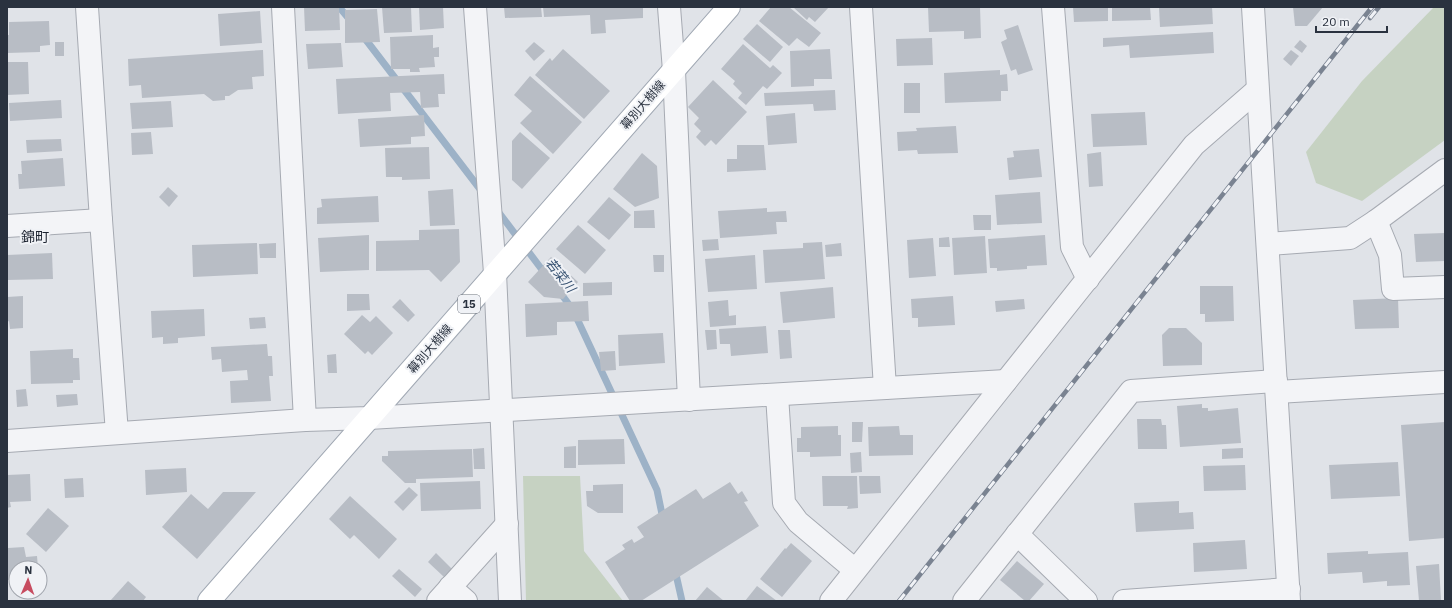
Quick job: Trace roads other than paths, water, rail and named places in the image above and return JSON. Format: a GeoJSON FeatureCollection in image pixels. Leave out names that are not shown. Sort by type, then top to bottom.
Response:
{"type":"FeatureCollection","features":[{"type":"Feature","properties":{"kind":"main road","name":"幕別大樹線"},"geometry":{"type":"LineString","coordinates":[[209,601],[495,273],[730,7]]}},
{"type":"Feature","properties":{"kind":"street"},"geometry":{"type":"LineString","coordinates":[[87,7],[117,433]]}},
{"type":"Feature","properties":{"kind":"street"},"geometry":{"type":"LineString","coordinates":[[283,7],[305,420]]}},
{"type":"Feature","properties":{"kind":"street"},"geometry":{"type":"LineString","coordinates":[[475,7],[495,273],[510,601]]}},
{"type":"Feature","properties":{"kind":"street"},"geometry":{"type":"LineString","coordinates":[[669,7],[674,71],[689,400]]}},
{"type":"Feature","properties":{"kind":"street"},"geometry":{"type":"LineString","coordinates":[[861,7],[885,388]]}},
{"type":"Feature","properties":{"kind":"street"},"geometry":{"type":"LineString","coordinates":[[1053,7],[1072,247],[1088,279]]}},
{"type":"Feature","properties":{"kind":"street"},"geometry":{"type":"LineString","coordinates":[[1124,601],[1289,595],[1253,7]]}},
{"type":"Feature","properties":{"kind":"street"},"geometry":{"type":"LineString","coordinates":[[831,601],[1194,146],[1257,90]]}},
{"type":"Feature","properties":{"kind":"street"},"geometry":{"type":"LineString","coordinates":[[1268,244],[1350,238],[1376,221],[1445,170]]}},
{"type":"Feature","properties":{"kind":"street"},"geometry":{"type":"LineString","coordinates":[[7,226],[101,220]]}},
{"type":"Feature","properties":{"kind":"street"},"geometry":{"type":"LineString","coordinates":[[1376,221],[1390,255],[1393,289],[1445,287]]}},
{"type":"Feature","properties":{"kind":"street"},"geometry":{"type":"LineString","coordinates":[[7,441],[305,420],[369,418],[1006,382]]}},
{"type":"Feature","properties":{"kind":"street"},"geometry":{"type":"LineString","coordinates":[[964,601],[1131,391],[1445,382]]}},
{"type":"Feature","properties":{"kind":"street"},"geometry":{"type":"LineString","coordinates":[[777,395],[784,503],[798,522],[855,570]]}},
{"type":"Feature","properties":{"kind":"street"},"geometry":{"type":"LineString","coordinates":[[451,596],[507,524]]}},
{"type":"Feature","properties":{"kind":"street"},"geometry":{"type":"LineString","coordinates":[[1017,534],[1086,601]]}},
{"type":"Feature","properties":{"kind":"waterway","name":"若菜川"},"geometry":{"type":"LineString","coordinates":[[339,7],[350,20]]}},
{"type":"Feature","properties":{"kind":"waterway","name":"若菜川"},"geometry":{"type":"LineString","coordinates":[[363,36],[483,193]]}},
{"type":"Feature","properties":{"kind":"waterway","name":"若菜川"},"geometry":{"type":"LineString","coordinates":[[497,210],[546,275]]}},
{"type":"Feature","properties":{"kind":"waterway","name":"若菜川"},"geometry":{"type":"LineString","coordinates":[[559,291],[573,310],[657,490],[663,519]]}},
{"type":"Feature","properties":{"kind":"waterway","name":"若菜川"},"geometry":{"type":"LineString","coordinates":[[675,570],[682,601]]}},
{"type":"Feature","properties":{"kind":"railway"},"geometry":{"type":"LineString","coordinates":[[899,601],[1372,7]]}},
{"type":"Feature","properties":{"kind":"railway"},"geometry":{"type":"LineString","coordinates":[[1370,18],[1379,7]]}},
{"type":"Feature","properties":{"kind":"district","name":"錦町"},"geometry":{"type":"Point","coordinates":[35,237]}}]}
